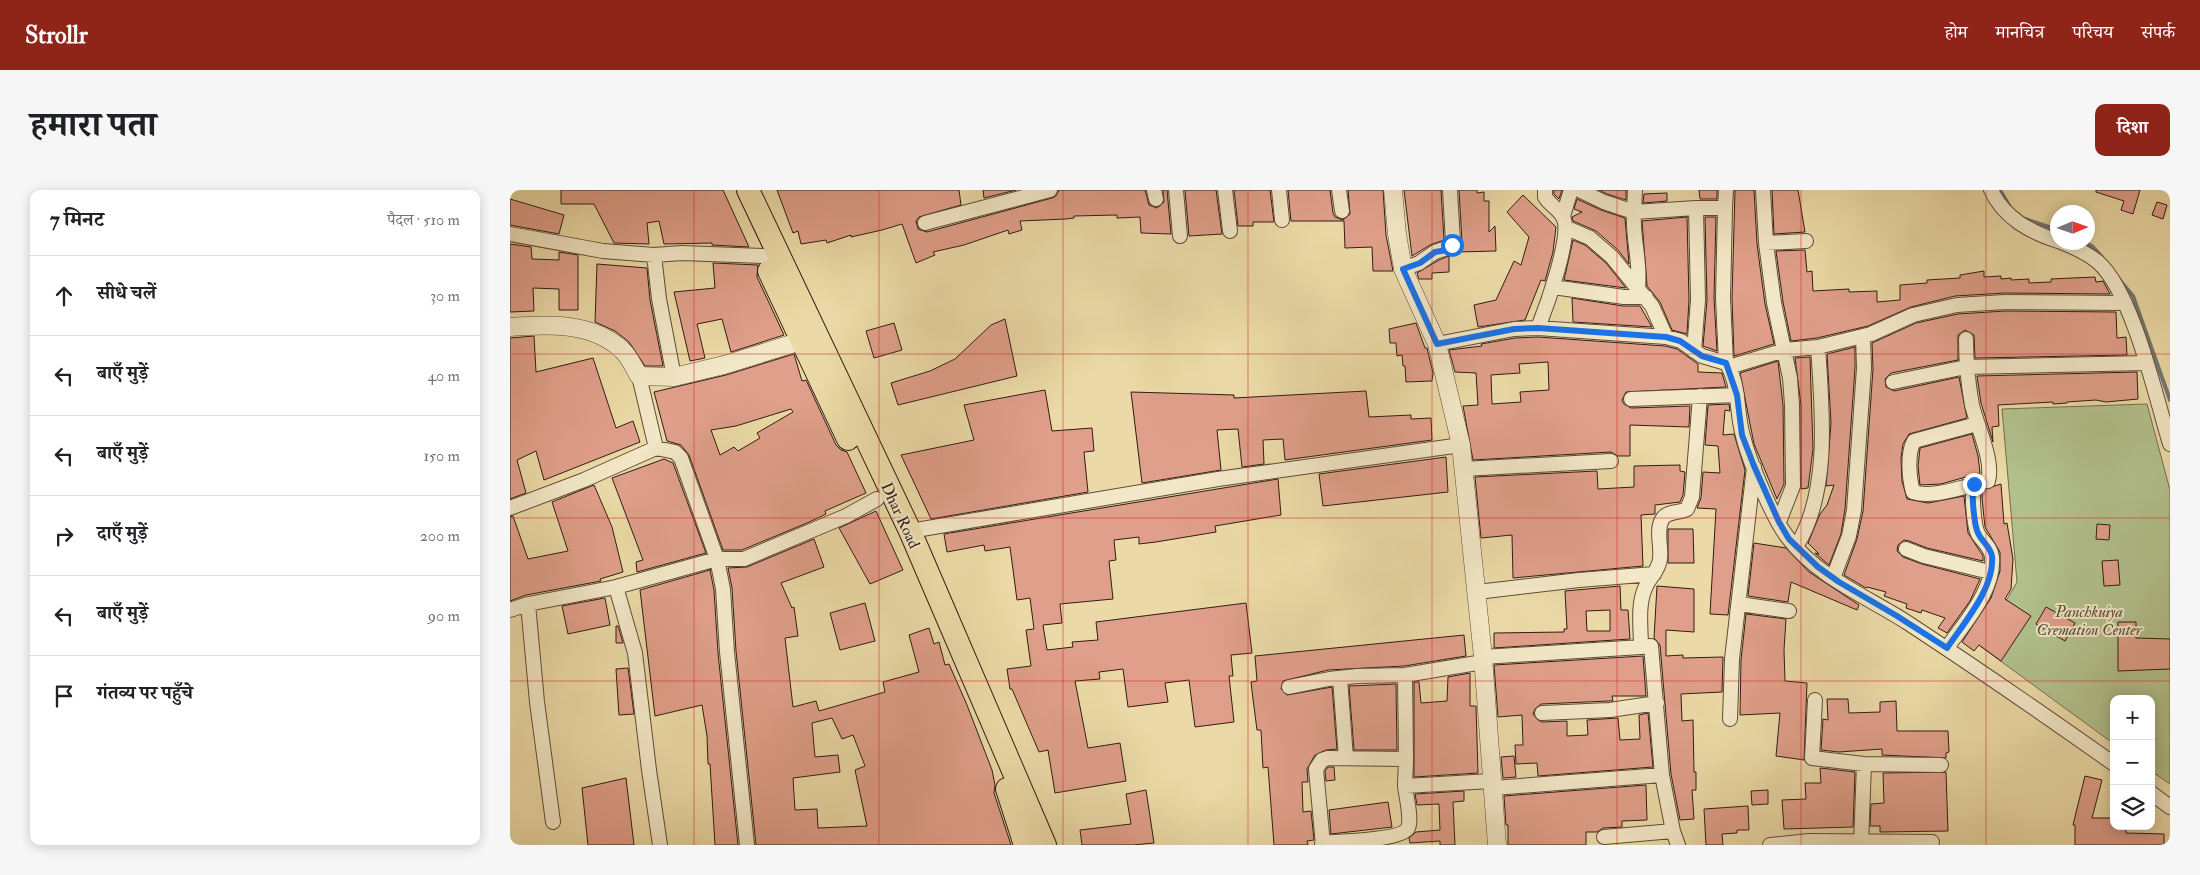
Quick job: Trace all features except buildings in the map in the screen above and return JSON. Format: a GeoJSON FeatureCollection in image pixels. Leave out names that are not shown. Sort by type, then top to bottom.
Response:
{"type":"FeatureCollection","features":[{"type":"Feature","properties":{"kind":"main road","name":"Dhar Road"},"geometry":{"type":"LineString","coordinates":[[732,190],[763,256],[809,338],[910,531],[1045,845]]}},
{"type":"Feature","properties":{"kind":"main road","name":"Dhar Road"},"geometry":{"type":"LineString","coordinates":[[748,190],[877,499],[994,751],[1025,845]]}},
{"type":"Feature","properties":{"kind":"street"},"geometry":{"type":"LineString","coordinates":[[1176,190],[1180,236]]}},
{"type":"Feature","properties":{"kind":"street"},"geometry":{"type":"LineString","coordinates":[[1225,190],[1230,231]]}},
{"type":"Feature","properties":{"kind":"street"},"geometry":{"type":"LineString","coordinates":[[1279,190],[1282,220]]}},
{"type":"Feature","properties":{"kind":"street"},"geometry":{"type":"LineString","coordinates":[[1339,190],[1342,211]]}},
{"type":"Feature","properties":{"kind":"street"},"geometry":{"type":"LineString","coordinates":[[1393,190],[1396,234],[1403,269],[1437,344],[1461,444],[1469,532],[1477,592],[1497,845]]}},
{"type":"Feature","properties":{"kind":"street"},"geometry":{"type":"LineString","coordinates":[[1403,269],[1420,263],[1435,252],[1450,247],[1453,242],[1450,190]]}},
{"type":"Feature","properties":{"kind":"street"},"geometry":{"type":"LineString","coordinates":[[1545,190],[1545,197],[1548,202],[1565,222],[1590,238],[1612,257],[1642,292],[1662,324],[1666,337]]}},
{"type":"Feature","properties":{"kind":"street"},"geometry":{"type":"LineString","coordinates":[[1538,328],[1553,287],[1571,190]]}},
{"type":"Feature","properties":{"kind":"street"},"geometry":{"type":"LineString","coordinates":[[1579,190],[1604,202],[1634,212],[1725,208]]}},
{"type":"Feature","properties":{"kind":"street"},"geometry":{"type":"LineString","coordinates":[[1635,190],[1632,230],[1642,292]]}},
{"type":"Feature","properties":{"kind":"street"},"geometry":{"type":"LineString","coordinates":[[1726,190],[1723,298],[1728,365],[1737,395],[1742,435],[1779,522],[1789,539],[1818,567],[1833,578],[1992,677],[2110,761]]}},
{"type":"Feature","properties":{"kind":"street"},"geometry":{"type":"LineString","coordinates":[[1763,190],[1766,243],[1776,311],[1785,350],[1792,405],[1793,486],[1779,522]]}},
{"type":"Feature","properties":{"kind":"street"},"geometry":{"type":"LineString","coordinates":[[1991,190],[2007,214],[2022,226],[2050,239]]}},
{"type":"Feature","properties":{"kind":"street"},"geometry":{"type":"LineString","coordinates":[[925,222],[1044,191]]}},
{"type":"Feature","properties":{"kind":"street"},"geometry":{"type":"LineString","coordinates":[[1694,351],[1698,300],[1696,208]]}},
{"type":"Feature","properties":{"kind":"street"},"geometry":{"type":"LineString","coordinates":[[510,234],[603,251],[654,255],[682,253],[763,256]]}},
{"type":"Feature","properties":{"kind":"street"},"geometry":{"type":"LineString","coordinates":[[1766,243],[1806,241]]}},
{"type":"Feature","properties":{"kind":"street"},"geometry":{"type":"LineString","coordinates":[[2079,250],[2099,263],[2119,290],[2146,363],[2170,444]]}},
{"type":"Feature","properties":{"kind":"street"},"geometry":{"type":"LineString","coordinates":[[654,255],[659,299],[674,377]]}},
{"type":"Feature","properties":{"kind":"street"},"geometry":{"type":"LineString","coordinates":[[1553,287],[1624,297],[1642,292]]}},
{"type":"Feature","properties":{"kind":"street"},"geometry":{"type":"LineString","coordinates":[[1437,344],[1514,329],[1538,328],[1666,337],[1680,341],[1702,356],[1728,365],[1785,350],[1818,346],[1871,334],[1913,315],[1957,305],[2005,302],[2125,303]]}},
{"type":"Feature","properties":{"kind":"street"},"geometry":{"type":"LineString","coordinates":[[510,327],[563,326],[588,331],[608,338],[624,351],[639,376],[656,448]]}},
{"type":"Feature","properties":{"kind":"street"},"geometry":{"type":"LineString","coordinates":[[1833,578],[1849,536],[1854,510],[1864,368],[1863,336]]}},
{"type":"Feature","properties":{"kind":"street"},"geometry":{"type":"LineString","coordinates":[[639,376],[674,377],[724,365],[809,338]]}},
{"type":"Feature","properties":{"kind":"street"},"geometry":{"type":"LineString","coordinates":[[1966,339],[1966,367],[1977,424],[1990,474],[1988,481],[1976,482],[1973,485],[1946,491],[1919,494],[1912,492],[1910,482],[1914,441],[1977,424]]}},
{"type":"Feature","properties":{"kind":"street"},"geometry":{"type":"LineString","coordinates":[[1796,546],[1808,522],[1818,484],[1822,405],[1818,346]]}},
{"type":"Feature","properties":{"kind":"street"},"geometry":{"type":"LineString","coordinates":[[1894,382],[1966,367],[2146,363]]}},
{"type":"Feature","properties":{"kind":"street"},"geometry":{"type":"LineString","coordinates":[[1631,399],[1737,395]]}},
{"type":"Feature","properties":{"kind":"street"},"geometry":{"type":"LineString","coordinates":[[1640,647],[1640,604],[1646,585],[1660,562],[1662,546],[1659,527],[1661,520],[1666,514],[1687,509],[1690,504],[1700,396]]}},
{"type":"Feature","properties":{"kind":"street"},"geometry":{"type":"LineString","coordinates":[[910,531],[1247,475],[1461,444]]}},
{"type":"Feature","properties":{"kind":"street"},"geometry":{"type":"LineString","coordinates":[[510,508],[584,480],[656,448],[675,452],[681,458],[718,559],[723,589],[728,662],[747,845]]}},
{"type":"Feature","properties":{"kind":"street"},"geometry":{"type":"LineString","coordinates":[[1463,469],[1612,461]]}},
{"type":"Feature","properties":{"kind":"street"},"geometry":{"type":"LineString","coordinates":[[1730,719],[1732,659],[1748,501],[1754,466]]}},
{"type":"Feature","properties":{"kind":"street"},"geometry":{"type":"LineString","coordinates":[[1947,648],[1978,604],[1990,572],[1992,557],[1989,548],[1978,534],[1973,485]]}},
{"type":"Feature","properties":{"kind":"street"},"geometry":{"type":"LineString","coordinates":[[510,610],[528,604],[616,587],[718,559],[744,559],[846,516],[877,499]]}},
{"type":"Feature","properties":{"kind":"street"},"geometry":{"type":"LineString","coordinates":[[1906,548],[1924,556],[1990,572]]}},
{"type":"Feature","properties":{"kind":"street"},"geometry":{"type":"LineString","coordinates":[[1477,592],[1579,580],[1654,574]]}},
{"type":"Feature","properties":{"kind":"street"},"geometry":{"type":"LineString","coordinates":[[616,587],[635,653],[660,845]]}},
{"type":"Feature","properties":{"kind":"street"},"geometry":{"type":"LineString","coordinates":[[528,604],[537,702],[553,822]]}},
{"type":"Feature","properties":{"kind":"street"},"geometry":{"type":"LineString","coordinates":[[1739,604],[1789,610]]}},
{"type":"Feature","properties":{"kind":"street"},"geometry":{"type":"LineString","coordinates":[[1289,687],[1340,678],[1405,675],[1483,660],[1651,646],[1662,775],[1672,831],[1678,845]]}},
{"type":"Feature","properties":{"kind":"street"},"geometry":{"type":"LineString","coordinates":[[1405,675],[1408,827],[1404,833],[1389,837],[1322,844],[1316,769],[1322,760],[1346,758],[1406,759]]}},
{"type":"Feature","properties":{"kind":"street"},"geometry":{"type":"LineString","coordinates":[[1340,678],[1346,758]]}},
{"type":"Feature","properties":{"kind":"street"},"geometry":{"type":"LineString","coordinates":[[1815,700],[1812,758],[1864,764],[1941,765]]}},
{"type":"Feature","properties":{"kind":"street"},"geometry":{"type":"LineString","coordinates":[[1542,713],[1610,710],[1657,703]]}},
{"type":"Feature","properties":{"kind":"street"},"geometry":{"type":"LineString","coordinates":[[1861,844],[1864,764]]}},
{"type":"Feature","properties":{"kind":"street"},"geometry":{"type":"LineString","coordinates":[[1406,786],[1492,784],[1662,775]]}},
{"type":"Feature","properties":{"kind":"street"},"geometry":{"type":"LineString","coordinates":[[2155,796],[2170,807]]}},
{"type":"Feature","properties":{"kind":"street"},"geometry":{"type":"LineString","coordinates":[[1604,837],[1672,831]]}},
{"type":"Feature","properties":{"kind":"street"},"geometry":{"type":"LineString","coordinates":[[1770,845],[1809,841],[1861,844],[1932,842]]}},
{"type":"Feature","properties":{"kind":"green space","name":"Panchkuiya Cremation Center"},"geometry":{"type":"Polygon","coordinates":[[[2147,404],[2170,490],[2170,784],[2155,774],[2155,695],[2110,695],[2110,741],[1980,646],[2017,582],[2002,409],[2147,404]]]}},
{"type":"Feature","properties":{"kind":"waterway"},"geometry":{"type":"LineString","coordinates":[[2000,190],[2010,207]]}},
{"type":"Feature","properties":{"kind":"waterway"},"geometry":{"type":"LineString","coordinates":[[2025,219],[2050,227]]}},
{"type":"Feature","properties":{"kind":"waterway"},"geometry":{"type":"LineString","coordinates":[[2095,249],[2102,257]]}},
{"type":"Feature","properties":{"kind":"waterway"},"geometry":{"type":"LineString","coordinates":[[2118,278],[2133,296],[2170,400]]}},
{"type":"Feature","properties":{"kind":"route"},"geometry":{"type":"LineString","coordinates":[[1452,245],[1447,250],[1435,252],[1420,263],[1403,269],[1437,344],[1514,329],[1559,329],[1666,337],[1680,341],[1702,356],[1726,363],[1729,367],[1737,395],[1742,435],[1779,522],[1789,539],[1818,567],[1839,582],[1947,648],[1978,604],[1986,587],[1990,572],[1992,557],[1989,548],[1978,534],[1972,490],[1974,484]]}}]}
